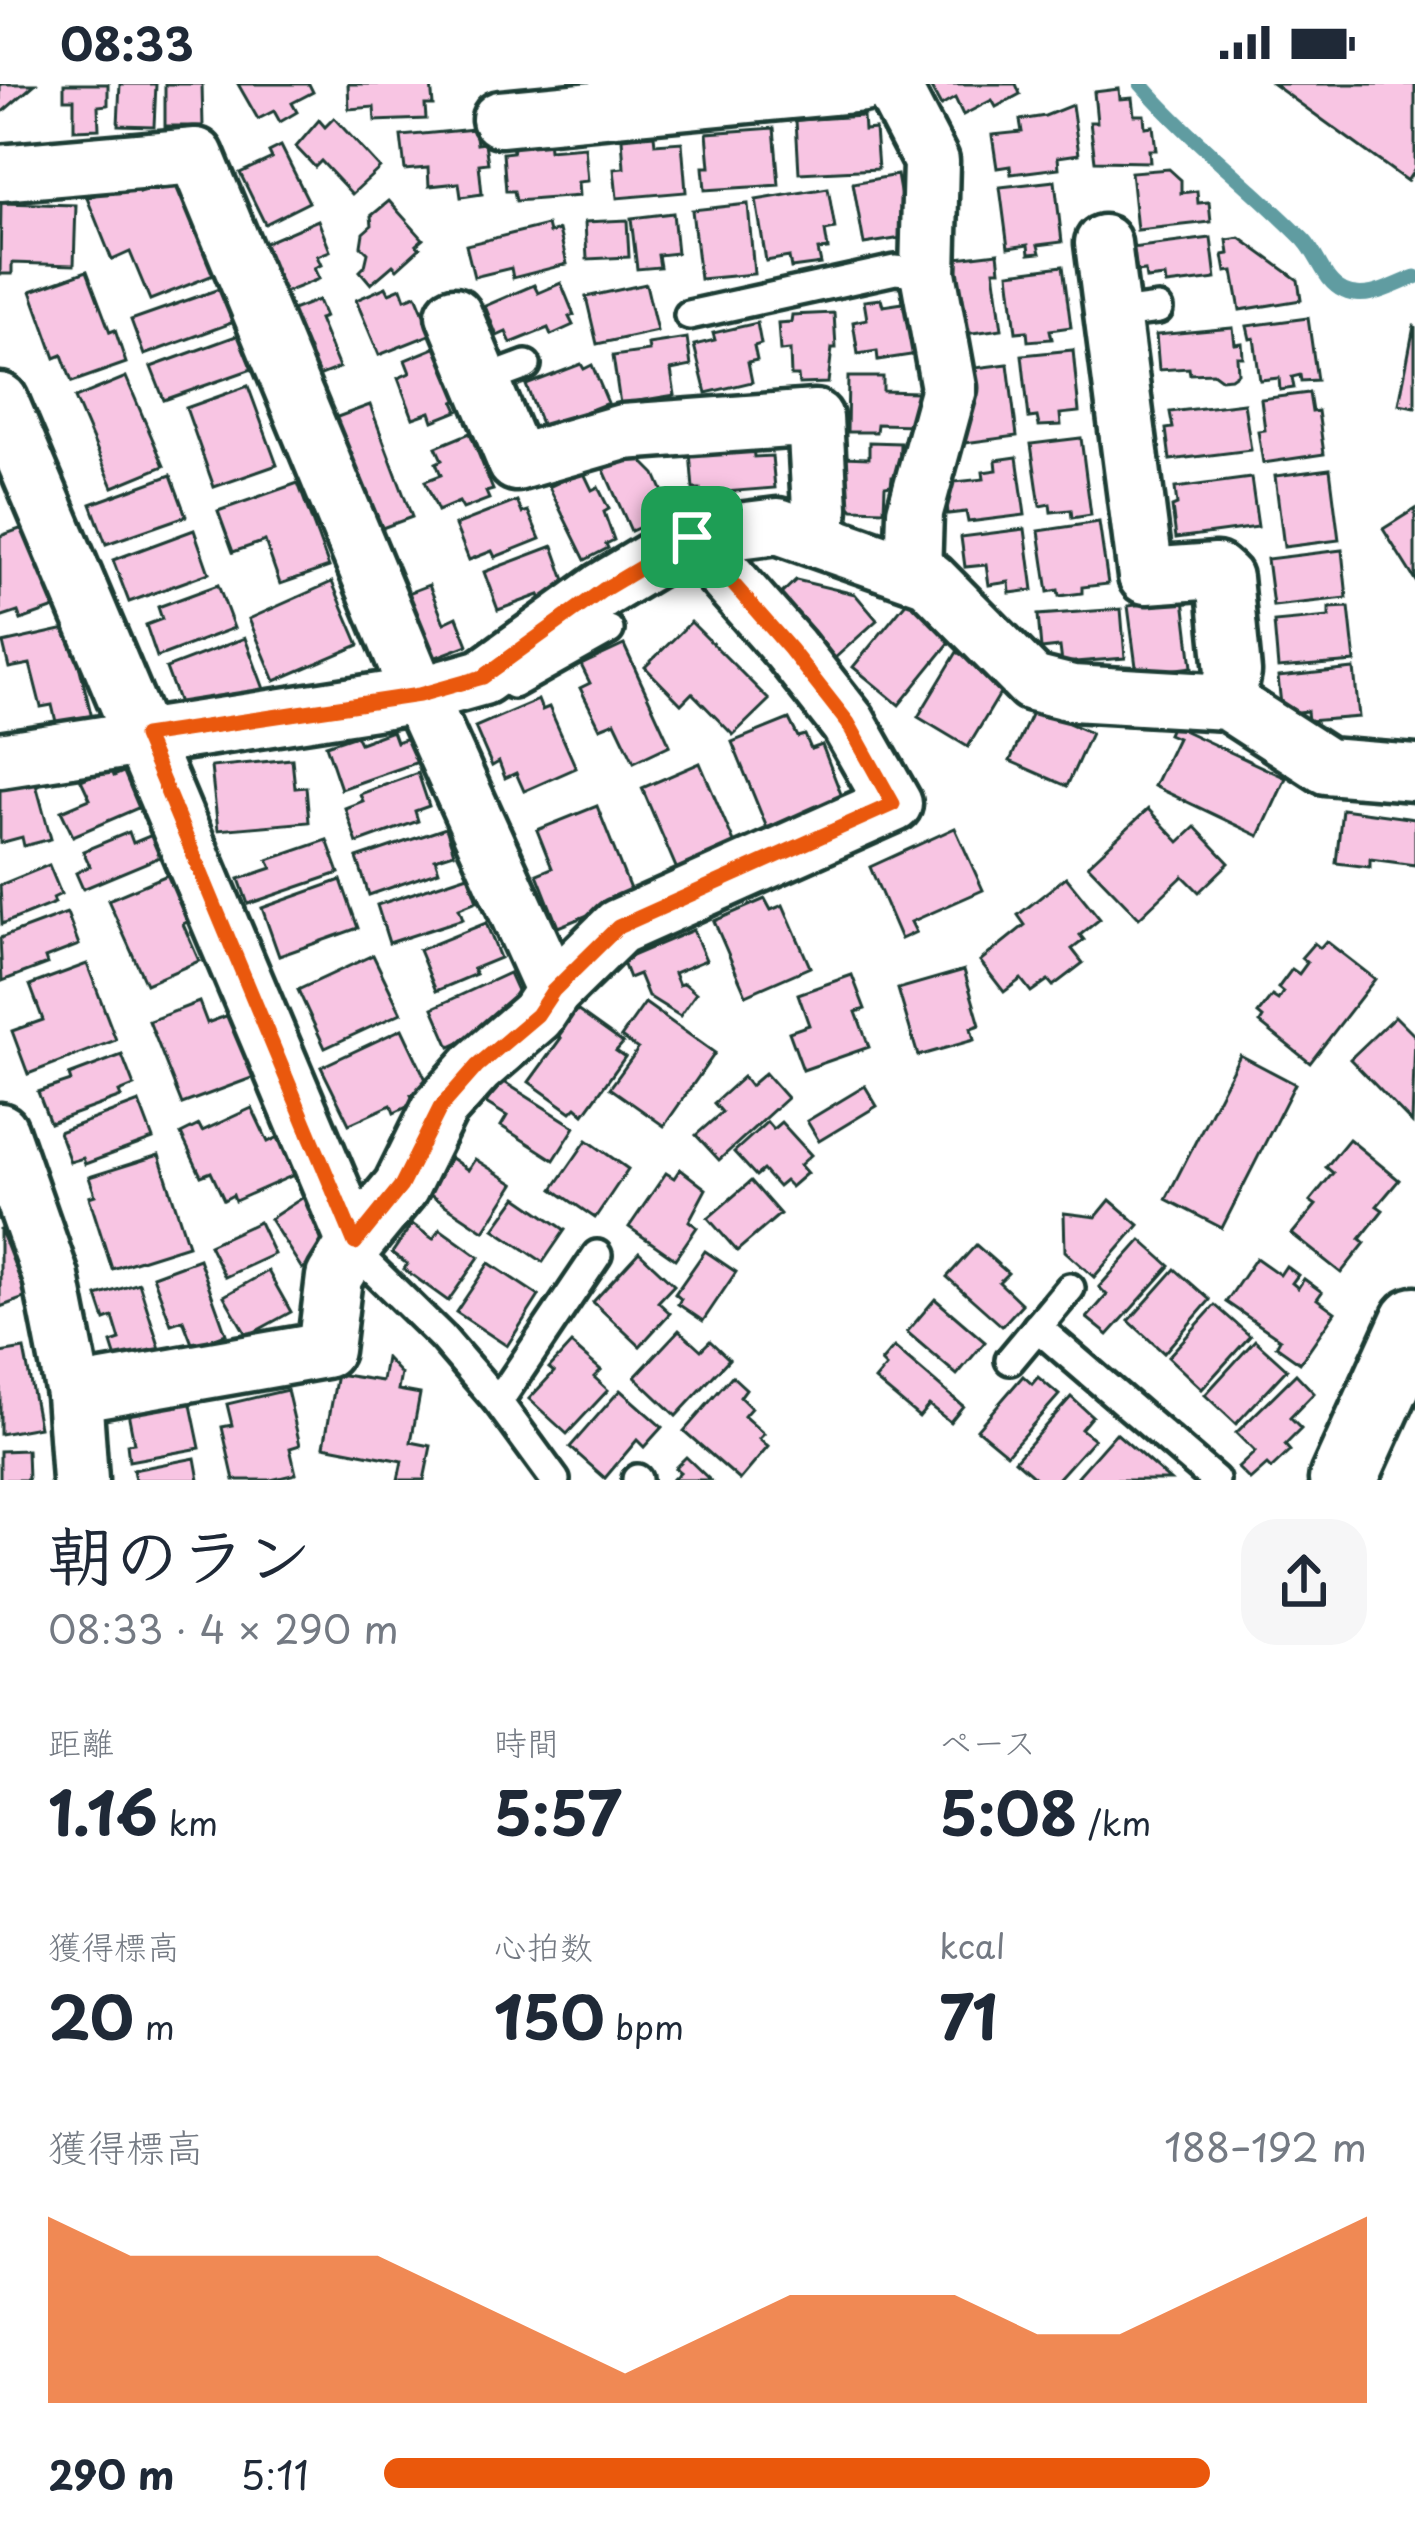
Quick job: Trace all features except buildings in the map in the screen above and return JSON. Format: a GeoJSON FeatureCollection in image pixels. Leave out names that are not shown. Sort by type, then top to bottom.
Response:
{"type":"FeatureCollection","features":[{"type":"Feature","properties":{"kind":"main road"},"geometry":{"type":"LineString","coordinates":[[1343,1480],[1415,1321]]}},
{"type":"Feature","properties":{"kind":"street"},"geometry":{"type":"LineString","coordinates":[[500,119],[551,99],[863,84]]}},
{"type":"Feature","properties":{"kind":"street"},"geometry":{"type":"LineString","coordinates":[[892,84],[931,160],[928,273],[949,388],[915,512],[914,573]]}},
{"type":"Feature","properties":{"kind":"street"},"geometry":{"type":"LineString","coordinates":[[0,173],[196,155],[419,695],[553,991]]}},
{"type":"Feature","properties":{"kind":"street"},"geometry":{"type":"LineString","coordinates":[[1103,243],[1136,312],[1147,576],[1216,571],[1224,578],[1233,672],[1227,702]]}},
{"type":"Feature","properties":{"kind":"street"},"geometry":{"type":"LineString","coordinates":[[454,315],[505,373],[516,463],[622,432],[815,418],[817,539]]}},
{"type":"Feature","properties":{"kind":"street"},"geometry":{"type":"LineString","coordinates":[[0,401],[354,1246]]}},
{"type":"Feature","properties":{"kind":"street"},"geometry":{"type":"LineString","coordinates":[[0,760],[419,695],[483,677],[603,590],[692,537],[778,526],[929,579],[1032,683],[1072,694],[1227,702],[1326,766],[1415,773]]}},
{"type":"Feature","properties":{"kind":"street"},"geometry":{"type":"LineString","coordinates":[[74,1394],[325,1350],[334,1277],[401,1186],[440,1108],[477,1066],[537,1015],[553,991],[618,927],[893,804],[848,723],[692,537]]}},
{"type":"Feature","properties":{"kind":"street"},"geometry":{"type":"LineString","coordinates":[[0,1131],[51,1276],[74,1394],[80,1480]]}},
{"type":"Feature","properties":{"kind":"lane"},"geometry":{"type":"LineString","coordinates":[[689,315],[895,270],[928,273]]}},
{"type":"Feature","properties":{"kind":"lane"},"geometry":{"type":"LineString","coordinates":[[483,677],[511,685],[609,630]]}},
{"type":"Feature","properties":{"kind":"lane"},"geometry":{"type":"LineString","coordinates":[[354,1246],[442,1337],[555,1480]]}},
{"type":"Feature","properties":{"kind":"lane"},"geometry":{"type":"LineString","coordinates":[[497,1402],[597,1255]]}},
{"type":"Feature","properties":{"kind":"lane"},"geometry":{"type":"LineString","coordinates":[[1010,1360],[1070,1288]]}},
{"type":"Feature","properties":{"kind":"lane"},"geometry":{"type":"LineString","coordinates":[[1037,1327],[1215,1480]]}},
{"type":"Feature","properties":{"kind":"waterway"},"geometry":{"type":"LineString","coordinates":[[1141,84],[1304,240],[1337,287],[1353,294],[1371,294],[1415,277]]}},
{"type":"Feature","properties":{"kind":"route"},"geometry":{"type":"LineString","coordinates":[[692,537],[848,723],[893,804],[618,927],[553,991],[537,1015],[477,1066],[440,1108],[401,1186],[355,1243],[144,736],[419,695],[483,677],[603,590],[692,537]]}}]}
